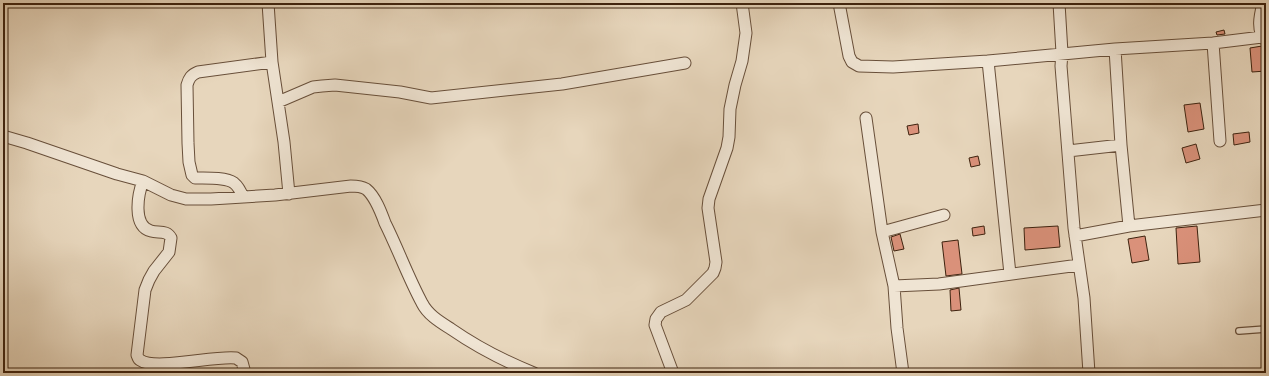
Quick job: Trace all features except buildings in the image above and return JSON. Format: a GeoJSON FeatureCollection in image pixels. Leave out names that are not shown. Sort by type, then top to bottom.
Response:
{"type":"FeatureCollection","features":[{"type":"Feature","properties":{"kind":"street"},"geometry":{"type":"LineString","coordinates":[[268,3],[272,62],[288,169],[290,194]]}},
{"type":"Feature","properties":{"kind":"street"},"geometry":{"type":"LineString","coordinates":[[673,373],[655,325],[656,319],[661,312],[686,300],[713,273],[715,268],[716,262],[708,208],[709,199],[730,137],[730,109],[742,61],[746,34],[742,3]]}},
{"type":"Feature","properties":{"kind":"street"},"geometry":{"type":"LineString","coordinates":[[839,3],[849,56],[852,62],[859,66],[893,67],[988,61],[1062,53],[1213,44],[1264,39],[1259,24],[1263,3]]}},
{"type":"Feature","properties":{"kind":"street"},"geometry":{"type":"LineString","coordinates":[[1059,3],[1062,53],[1061,66],[1076,236],[1084,298],[1089,373]]}},
{"type":"Feature","properties":{"kind":"street"},"geometry":{"type":"LineString","coordinates":[[1213,44],[1220,141]]}},
{"type":"Feature","properties":{"kind":"street"},"geometry":{"type":"LineString","coordinates":[[1115,49],[1121,145],[1129,226]]}},
{"type":"Feature","properties":{"kind":"street"},"geometry":{"type":"LineString","coordinates":[[988,61],[1010,274]]}},
{"type":"Feature","properties":{"kind":"street"},"geometry":{"type":"LineString","coordinates":[[243,197],[238,188],[230,181],[195,178],[192,175],[189,162],[188,143],[188,79],[191,75],[198,72],[272,62]]}},
{"type":"Feature","properties":{"kind":"street"},"geometry":{"type":"LineString","coordinates":[[278,102],[313,87],[322,86],[335,85],[400,92],[431,98],[562,84],[685,63]]}},
{"type":"Feature","properties":{"kind":"street"},"geometry":{"type":"LineString","coordinates":[[866,118],[882,232],[894,286],[897,328],[903,373]]}},
{"type":"Feature","properties":{"kind":"street"},"geometry":{"type":"LineString","coordinates":[[3,136],[117,174],[143,181],[171,195],[186,199],[290,194],[351,186],[360,186],[365,188],[374,200],[382,216],[424,308],[435,318],[464,338],[502,360],[513,369],[534,373]]}},
{"type":"Feature","properties":{"kind":"street"},"geometry":{"type":"LineString","coordinates":[[1068,151],[1121,145]]}},
{"type":"Feature","properties":{"kind":"street"},"geometry":{"type":"LineString","coordinates":[[143,181],[138,196],[139,216],[145,227],[150,231],[166,233],[169,234],[171,238],[169,252],[148,280],[145,290],[137,355],[138,357],[141,361],[155,364],[236,358],[242,362],[245,373]]}},
{"type":"Feature","properties":{"kind":"street"},"geometry":{"type":"LineString","coordinates":[[1076,236],[1129,226],[1266,210]]}},
{"type":"Feature","properties":{"kind":"street"},"geometry":{"type":"LineString","coordinates":[[882,232],[944,215]]}},
{"type":"Feature","properties":{"kind":"street"},"geometry":{"type":"LineString","coordinates":[[894,286],[939,284],[1079,265]]}},
{"type":"Feature","properties":{"kind":"lane"},"geometry":{"type":"LineString","coordinates":[[1240,331],[1266,328]]}}]}
